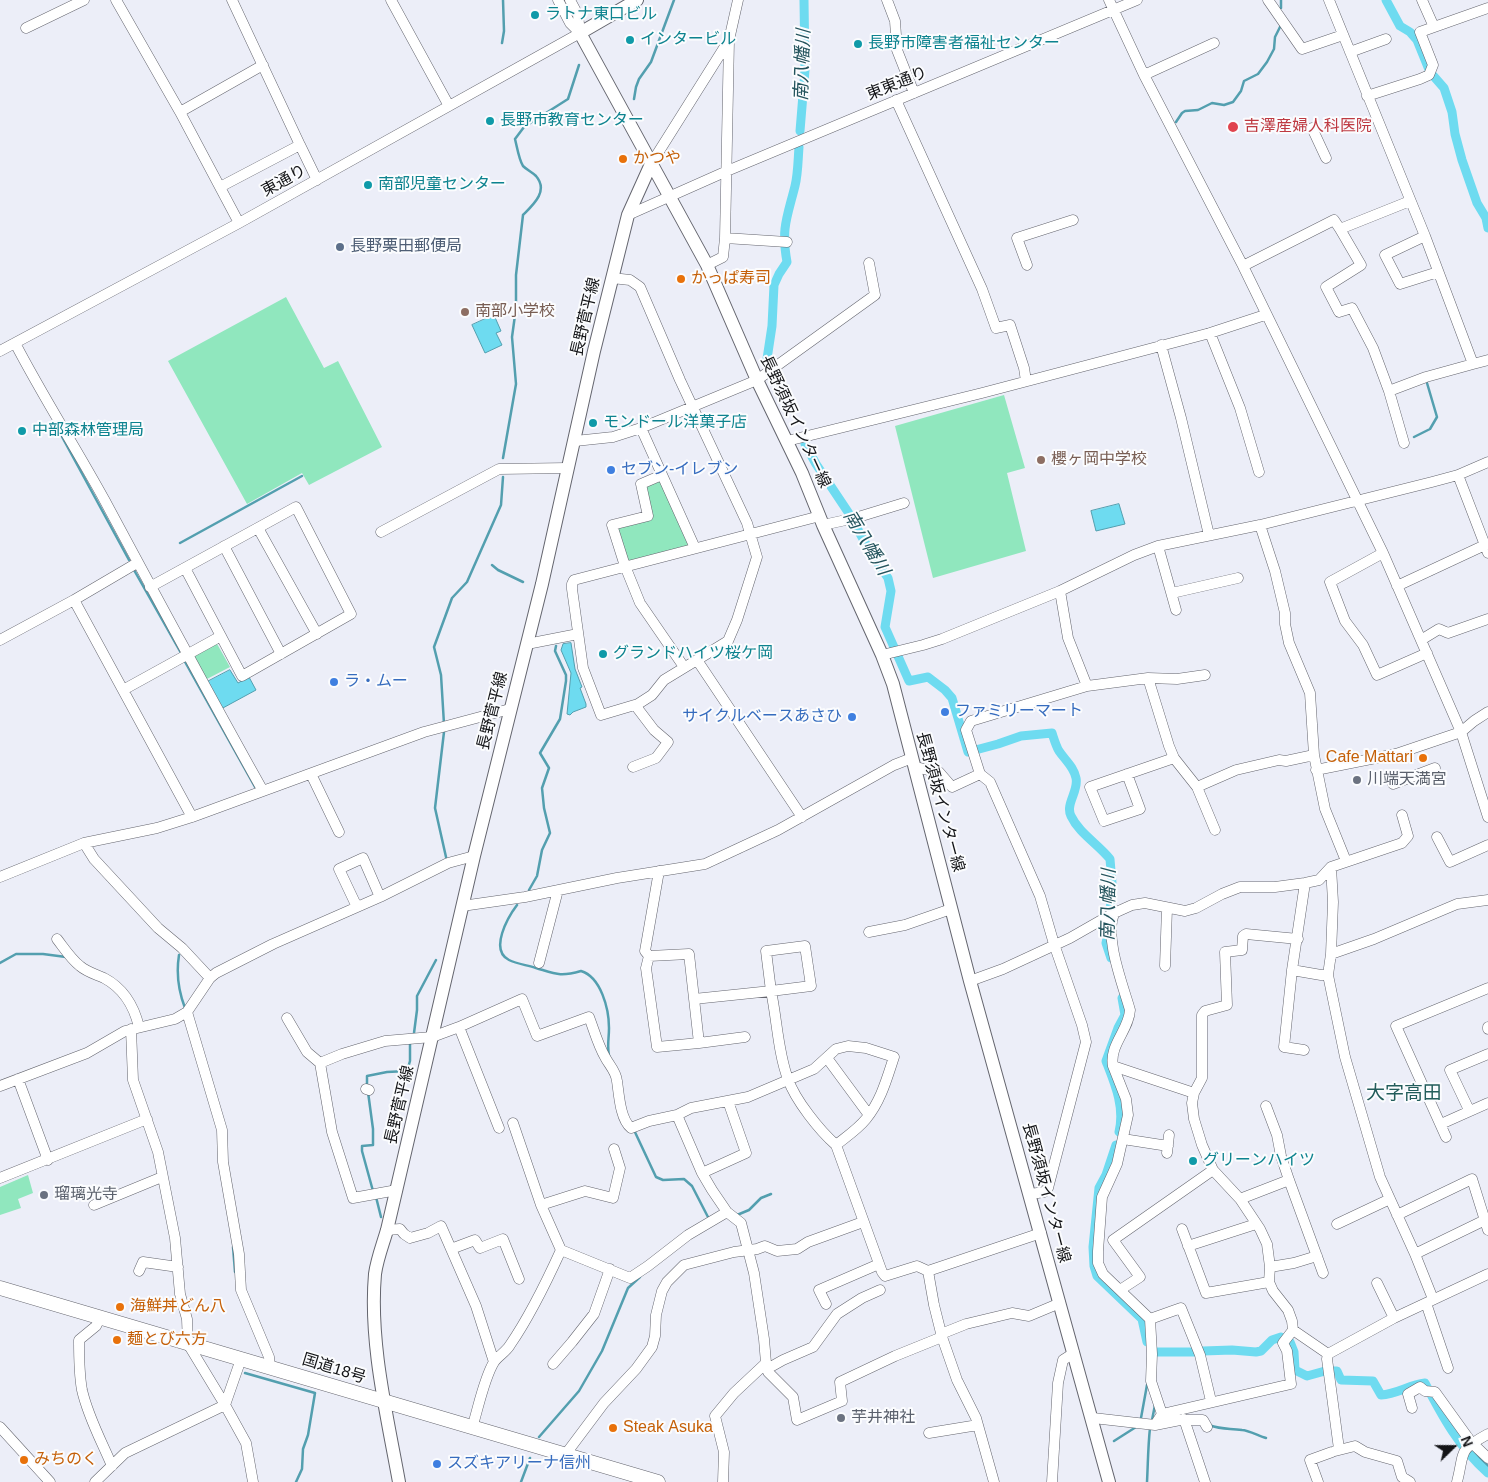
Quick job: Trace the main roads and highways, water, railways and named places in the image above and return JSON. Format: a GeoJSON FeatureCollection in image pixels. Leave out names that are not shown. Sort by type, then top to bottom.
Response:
{"type":"FeatureCollection","features":[{"type":"Feature","properties":{"kind":"highway","name":"国道18号"},"geometry":{"type":"LineString","coordinates":[[0,1288],[658,1482]]}},
{"type":"Feature","properties":{"kind":"main road"},"geometry":{"type":"LineString","coordinates":[[637,0],[580,32],[651,164]]}},
{"type":"Feature","properties":{"kind":"main road","name":"長野須坂インター線"},"geometry":{"type":"LineString","coordinates":[[651,164],[707,265],[757,380],[802,473],[822,520],[891,653],[893,684],[951,909],[1093,1418],[1109,1482]]}},
{"type":"Feature","properties":{"kind":"main road","name":"長野菅平線"},"geometry":{"type":"LineString","coordinates":[[399,1482],[376,1340],[374,1310],[375,1272],[397,1190],[462,906],[527,644],[612,278],[628,215],[651,164]]}},
{"type":"Feature","properties":{"kind":"water"},"geometry":{"type":"Polygon","coordinates":[[[494,315],[501,331],[496,333],[502,345],[485,353],[472,325],[494,315]]]}},
{"type":"Feature","properties":{"kind":"water"},"geometry":{"type":"Polygon","coordinates":[[[1119,504],[1125,524],[1096,531],[1091,511],[1119,504]]]}},
{"type":"Feature","properties":{"kind":"water"},"geometry":{"type":"Polygon","coordinates":[[[571,643],[575,669],[582,687],[580,688],[586,707],[570,715],[567,714],[571,673],[561,650],[563,644],[571,643]]]}},
{"type":"Feature","properties":{"kind":"water"},"geometry":{"type":"Polygon","coordinates":[[[230,670],[238,683],[249,677],[256,690],[221,709],[207,682],[230,670]]]}},
{"type":"Feature","properties":{"kind":"waterway"},"geometry":{"type":"LineString","coordinates":[[502,43],[504,31],[503,0]]}},
{"type":"Feature","properties":{"kind":"waterway"},"geometry":{"type":"LineString","coordinates":[[634,99],[639,79],[651,62],[674,0]]}},
{"type":"Feature","properties":{"kind":"waterway","name":"南八幡川"},"geometry":{"type":"LineString","coordinates":[[800,131],[805,70],[804,0]]}},
{"type":"Feature","properties":{"kind":"waterway"},"geometry":{"type":"LineString","coordinates":[[1281,0],[1281,8]]}},
{"type":"Feature","properties":{"kind":"waterway"},"geometry":{"type":"LineString","coordinates":[[1386,0],[1400,26],[1410,32],[1417,40],[1430,72],[1444,88],[1452,112],[1455,134],[1462,160],[1477,203],[1486,218],[1488,228]]}},
{"type":"Feature","properties":{"kind":"waterway"},"geometry":{"type":"LineString","coordinates":[[1176,122],[1185,111],[1198,110],[1212,103],[1224,105],[1233,102],[1241,91],[1244,81],[1258,74],[1267,62],[1274,49],[1275,37],[1281,25]]}},
{"type":"Feature","properties":{"kind":"waterway"},"geometry":{"type":"LineString","coordinates":[[503,458],[516,384],[512,337],[516,308],[516,275],[523,215],[538,197],[541,187],[536,176],[523,166],[515,139],[524,127],[568,99],[579,65]]}},
{"type":"Feature","properties":{"kind":"waterway","name":"南八幡川"},"geometry":{"type":"LineString","coordinates":[[767,359],[772,326],[774,285],[787,262],[785,231],[796,181],[799,147]]}},
{"type":"Feature","properties":{"kind":"waterway"},"geometry":{"type":"LineString","coordinates":[[1414,437],[1430,429],[1437,417],[1427,383]]}},
{"type":"Feature","properties":{"kind":"waterway"},"geometry":{"type":"LineString","coordinates":[[54,422],[129,560]]}},
{"type":"Feature","properties":{"kind":"waterway","name":"南八幡川"},"geometry":{"type":"LineString","coordinates":[[805,444],[888,578],[891,591],[885,627],[909,681],[928,677],[952,698],[968,752],[1021,736],[1052,733],[1058,749],[1071,767],[1076,778],[1076,788],[1070,807],[1071,816],[1079,828],[1110,859],[1112,883],[1109,929],[1106,943],[1111,958]]}},
{"type":"Feature","properties":{"kind":"waterway"},"geometry":{"type":"LineString","coordinates":[[180,543],[302,476]]}},
{"type":"Feature","properties":{"kind":"waterway"},"geometry":{"type":"LineString","coordinates":[[444,724],[441,675],[434,647],[452,598],[467,582],[501,505],[503,477]]}},
{"type":"Feature","properties":{"kind":"waterway"},"geometry":{"type":"LineString","coordinates":[[492,565],[523,582]]}},
{"type":"Feature","properties":{"kind":"waterway"},"geometry":{"type":"LineString","coordinates":[[134,570],[181,653]]}},
{"type":"Feature","properties":{"kind":"waterway"},"geometry":{"type":"LineString","coordinates":[[529,890],[537,876],[542,850],[550,833],[544,808],[542,788],[549,768],[540,753],[560,719],[566,681],[566,675],[555,651],[556,646]]}},
{"type":"Feature","properties":{"kind":"waterway"},"geometry":{"type":"LineString","coordinates":[[184,660],[255,787]]}},
{"type":"Feature","properties":{"kind":"waterway"},"geometry":{"type":"LineString","coordinates":[[444,732],[435,808],[446,857]]}},
{"type":"Feature","properties":{"kind":"waterway"},"geometry":{"type":"LineString","coordinates":[[517,905],[502,933],[500,941],[503,955],[509,960],[553,973],[568,974],[581,971],[588,974],[599,987],[605,1003],[609,1028],[609,1056]]}},
{"type":"Feature","properties":{"kind":"waterway"},"geometry":{"type":"LineString","coordinates":[[0,963],[16,954],[43,954],[66,957]]}},
{"type":"Feature","properties":{"kind":"waterway"},"geometry":{"type":"LineString","coordinates":[[179,955],[178,982],[185,1008]]}},
{"type":"Feature","properties":{"kind":"waterway"},"geometry":{"type":"LineString","coordinates":[[414,1033],[417,996],[436,960]]}},
{"type":"Feature","properties":{"kind":"waterway","name":"南八幡川"},"geometry":{"type":"LineString","coordinates":[[1119,1132],[1121,1123],[1120,1105],[1116,1087],[1106,1061],[1118,1028],[1125,1015],[1122,998]]}},
{"type":"Feature","properties":{"kind":"waterway"},"geometry":{"type":"LineString","coordinates":[[367,1087],[367,1076],[407,1071],[410,1061],[410,1043]]}},
{"type":"Feature","properties":{"kind":"waterway"},"geometry":{"type":"LineString","coordinates":[[368,1092],[373,1129],[373,1145],[362,1146],[362,1151],[373,1191]]}},
{"type":"Feature","properties":{"kind":"waterway"},"geometry":{"type":"LineString","coordinates":[[634,1130],[656,1177],[663,1180],[684,1179],[692,1186],[709,1219]]}},
{"type":"Feature","properties":{"kind":"waterway","name":"南八幡川"},"geometry":{"type":"LineString","coordinates":[[1116,1145],[1106,1175],[1099,1188],[1093,1247],[1094,1266],[1097,1276],[1142,1319],[1147,1342]]}},
{"type":"Feature","properties":{"kind":"waterway"},"geometry":{"type":"LineString","coordinates":[[737,1215],[749,1210],[761,1198],[771,1194]]}},
{"type":"Feature","properties":{"kind":"waterway"},"geometry":{"type":"LineString","coordinates":[[376,1197],[381,1217]]}},
{"type":"Feature","properties":{"kind":"waterway"},"geometry":{"type":"LineString","coordinates":[[233,1247],[235,1272]]}},
{"type":"Feature","properties":{"kind":"waterway"},"geometry":{"type":"LineString","coordinates":[[539,1437],[579,1391],[602,1351],[628,1288],[640,1277]]}},
{"type":"Feature","properties":{"kind":"waterway","name":"南八幡川"},"geometry":{"type":"LineString","coordinates":[[1203,1351],[1232,1350],[1256,1352],[1261,1351],[1272,1340],[1281,1337]]}},
{"type":"Feature","properties":{"kind":"waterway","name":"南八幡川"},"geometry":{"type":"LineString","coordinates":[[1290,1342],[1294,1352],[1295,1370],[1307,1376],[1325,1371]]}},
{"type":"Feature","properties":{"kind":"waterway","name":"南八幡川"},"geometry":{"type":"LineString","coordinates":[[1156,1352],[1194,1352]]}},
{"type":"Feature","properties":{"kind":"waterway","name":"南八幡川"},"geometry":{"type":"LineString","coordinates":[[1332,1371],[1337,1371],[1341,1380],[1373,1381],[1381,1395],[1425,1383],[1460,1443],[1488,1473]]}},
{"type":"Feature","properties":{"kind":"waterway"},"geometry":{"type":"LineString","coordinates":[[245,1373],[315,1393],[308,1435],[303,1449],[302,1469],[296,1482]]}},
{"type":"Feature","properties":{"kind":"waterway"},"geometry":{"type":"LineString","coordinates":[[1141,1418],[1147,1385]]}},
{"type":"Feature","properties":{"kind":"waterway"},"geometry":{"type":"LineString","coordinates":[[1152,1420],[1155,1405]]}},
{"type":"Feature","properties":{"kind":"waterway"},"geometry":{"type":"LineString","coordinates":[[1209,1425],[1244,1430],[1266,1438]]}},
{"type":"Feature","properties":{"kind":"waterway"},"geometry":{"type":"LineString","coordinates":[[1114,1441],[1136,1427]]}},
{"type":"Feature","properties":{"kind":"waterway"},"geometry":{"type":"LineString","coordinates":[[1147,1482],[1150,1428]]}},
{"type":"Feature","properties":{"kind":"waterway"},"geometry":{"type":"LineString","coordinates":[[1471,1449],[1488,1466]]}},
{"type":"Feature","properties":{"kind":"waterway"},"geometry":{"type":"LineString","coordinates":[[521,1482],[530,1458]]}},
{"type":"Feature","properties":{"kind":"place","name":"ラトナ東口ビル"},"geometry":{"type":"Point","coordinates":[535,15]}},
{"type":"Feature","properties":{"kind":"place","name":"インタービル"},"geometry":{"type":"Point","coordinates":[630,40]}},
{"type":"Feature","properties":{"kind":"place","name":"長野市障害者福祉センター"},"geometry":{"type":"Point","coordinates":[858,44]}},
{"type":"Feature","properties":{"kind":"place","name":"長野市教育センター"},"geometry":{"type":"Point","coordinates":[490,121]}},
{"type":"Feature","properties":{"kind":"place","name":"吉澤産婦人科医院"},"geometry":{"type":"Point","coordinates":[1233,127]}},
{"type":"Feature","properties":{"kind":"place","name":"かつや"},"geometry":{"type":"Point","coordinates":[623,159]}},
{"type":"Feature","properties":{"kind":"place","name":"南部児童センター"},"geometry":{"type":"Point","coordinates":[368,185]}},
{"type":"Feature","properties":{"kind":"place","name":"長野栗田郵便局"},"geometry":{"type":"Point","coordinates":[340,247]}},
{"type":"Feature","properties":{"kind":"place","name":"かっぱ寿司"},"geometry":{"type":"Point","coordinates":[681,279]}},
{"type":"Feature","properties":{"kind":"place","name":"南部小学校"},"geometry":{"type":"Point","coordinates":[465,312]}},
{"type":"Feature","properties":{"kind":"place","name":"モンドール洋菓子店"},"geometry":{"type":"Point","coordinates":[593,423]}},
{"type":"Feature","properties":{"kind":"place","name":"中部森林管理局"},"geometry":{"type":"Point","coordinates":[22,431]}},
{"type":"Feature","properties":{"kind":"place","name":"櫻ヶ岡中学校"},"geometry":{"type":"Point","coordinates":[1041,460]}},
{"type":"Feature","properties":{"kind":"place","name":"セブン-イレブン"},"geometry":{"type":"Point","coordinates":[611,470]}},
{"type":"Feature","properties":{"kind":"place","name":"グランドハイツ桜ケ岡"},"geometry":{"type":"Point","coordinates":[603,654]}},
{"type":"Feature","properties":{"kind":"place","name":"ラ・ムー"},"geometry":{"type":"Point","coordinates":[334,682]}},
{"type":"Feature","properties":{"kind":"place","name":"ファミリーマート"},"geometry":{"type":"Point","coordinates":[945,712]}},
{"type":"Feature","properties":{"kind":"place","name":"サイクルベースあさひ"},"geometry":{"type":"Point","coordinates":[852,717]}},
{"type":"Feature","properties":{"kind":"place","name":"Cafe Mattari"},"geometry":{"type":"Point","coordinates":[1423,758]}},
{"type":"Feature","properties":{"kind":"place","name":"川端天満宮"},"geometry":{"type":"Point","coordinates":[1357,780]}},
{"type":"Feature","properties":{"kind":"place","name":"グリーンハイツ"},"geometry":{"type":"Point","coordinates":[1193,1161]}},
{"type":"Feature","properties":{"kind":"place","name":"瑠璃光寺"},"geometry":{"type":"Point","coordinates":[44,1195]}},
{"type":"Feature","properties":{"kind":"place","name":"海鮮丼どん八"},"geometry":{"type":"Point","coordinates":[120,1307]}},
{"type":"Feature","properties":{"kind":"place","name":"麺とび六方"},"geometry":{"type":"Point","coordinates":[117,1340]}},
{"type":"Feature","properties":{"kind":"place","name":"芋井神社"},"geometry":{"type":"Point","coordinates":[841,1418]}},
{"type":"Feature","properties":{"kind":"place","name":"Steak Asuka"},"geometry":{"type":"Point","coordinates":[613,1428]}},
{"type":"Feature","properties":{"kind":"place","name":"みちのく"},"geometry":{"type":"Point","coordinates":[24,1460]}},
{"type":"Feature","properties":{"kind":"place","name":"スズキアリーナ信州"},"geometry":{"type":"Point","coordinates":[437,1464]}},
{"type":"Feature","properties":{"kind":"district","name":"大字高田"},"geometry":{"type":"Point","coordinates":[1404,1094]}}]}
